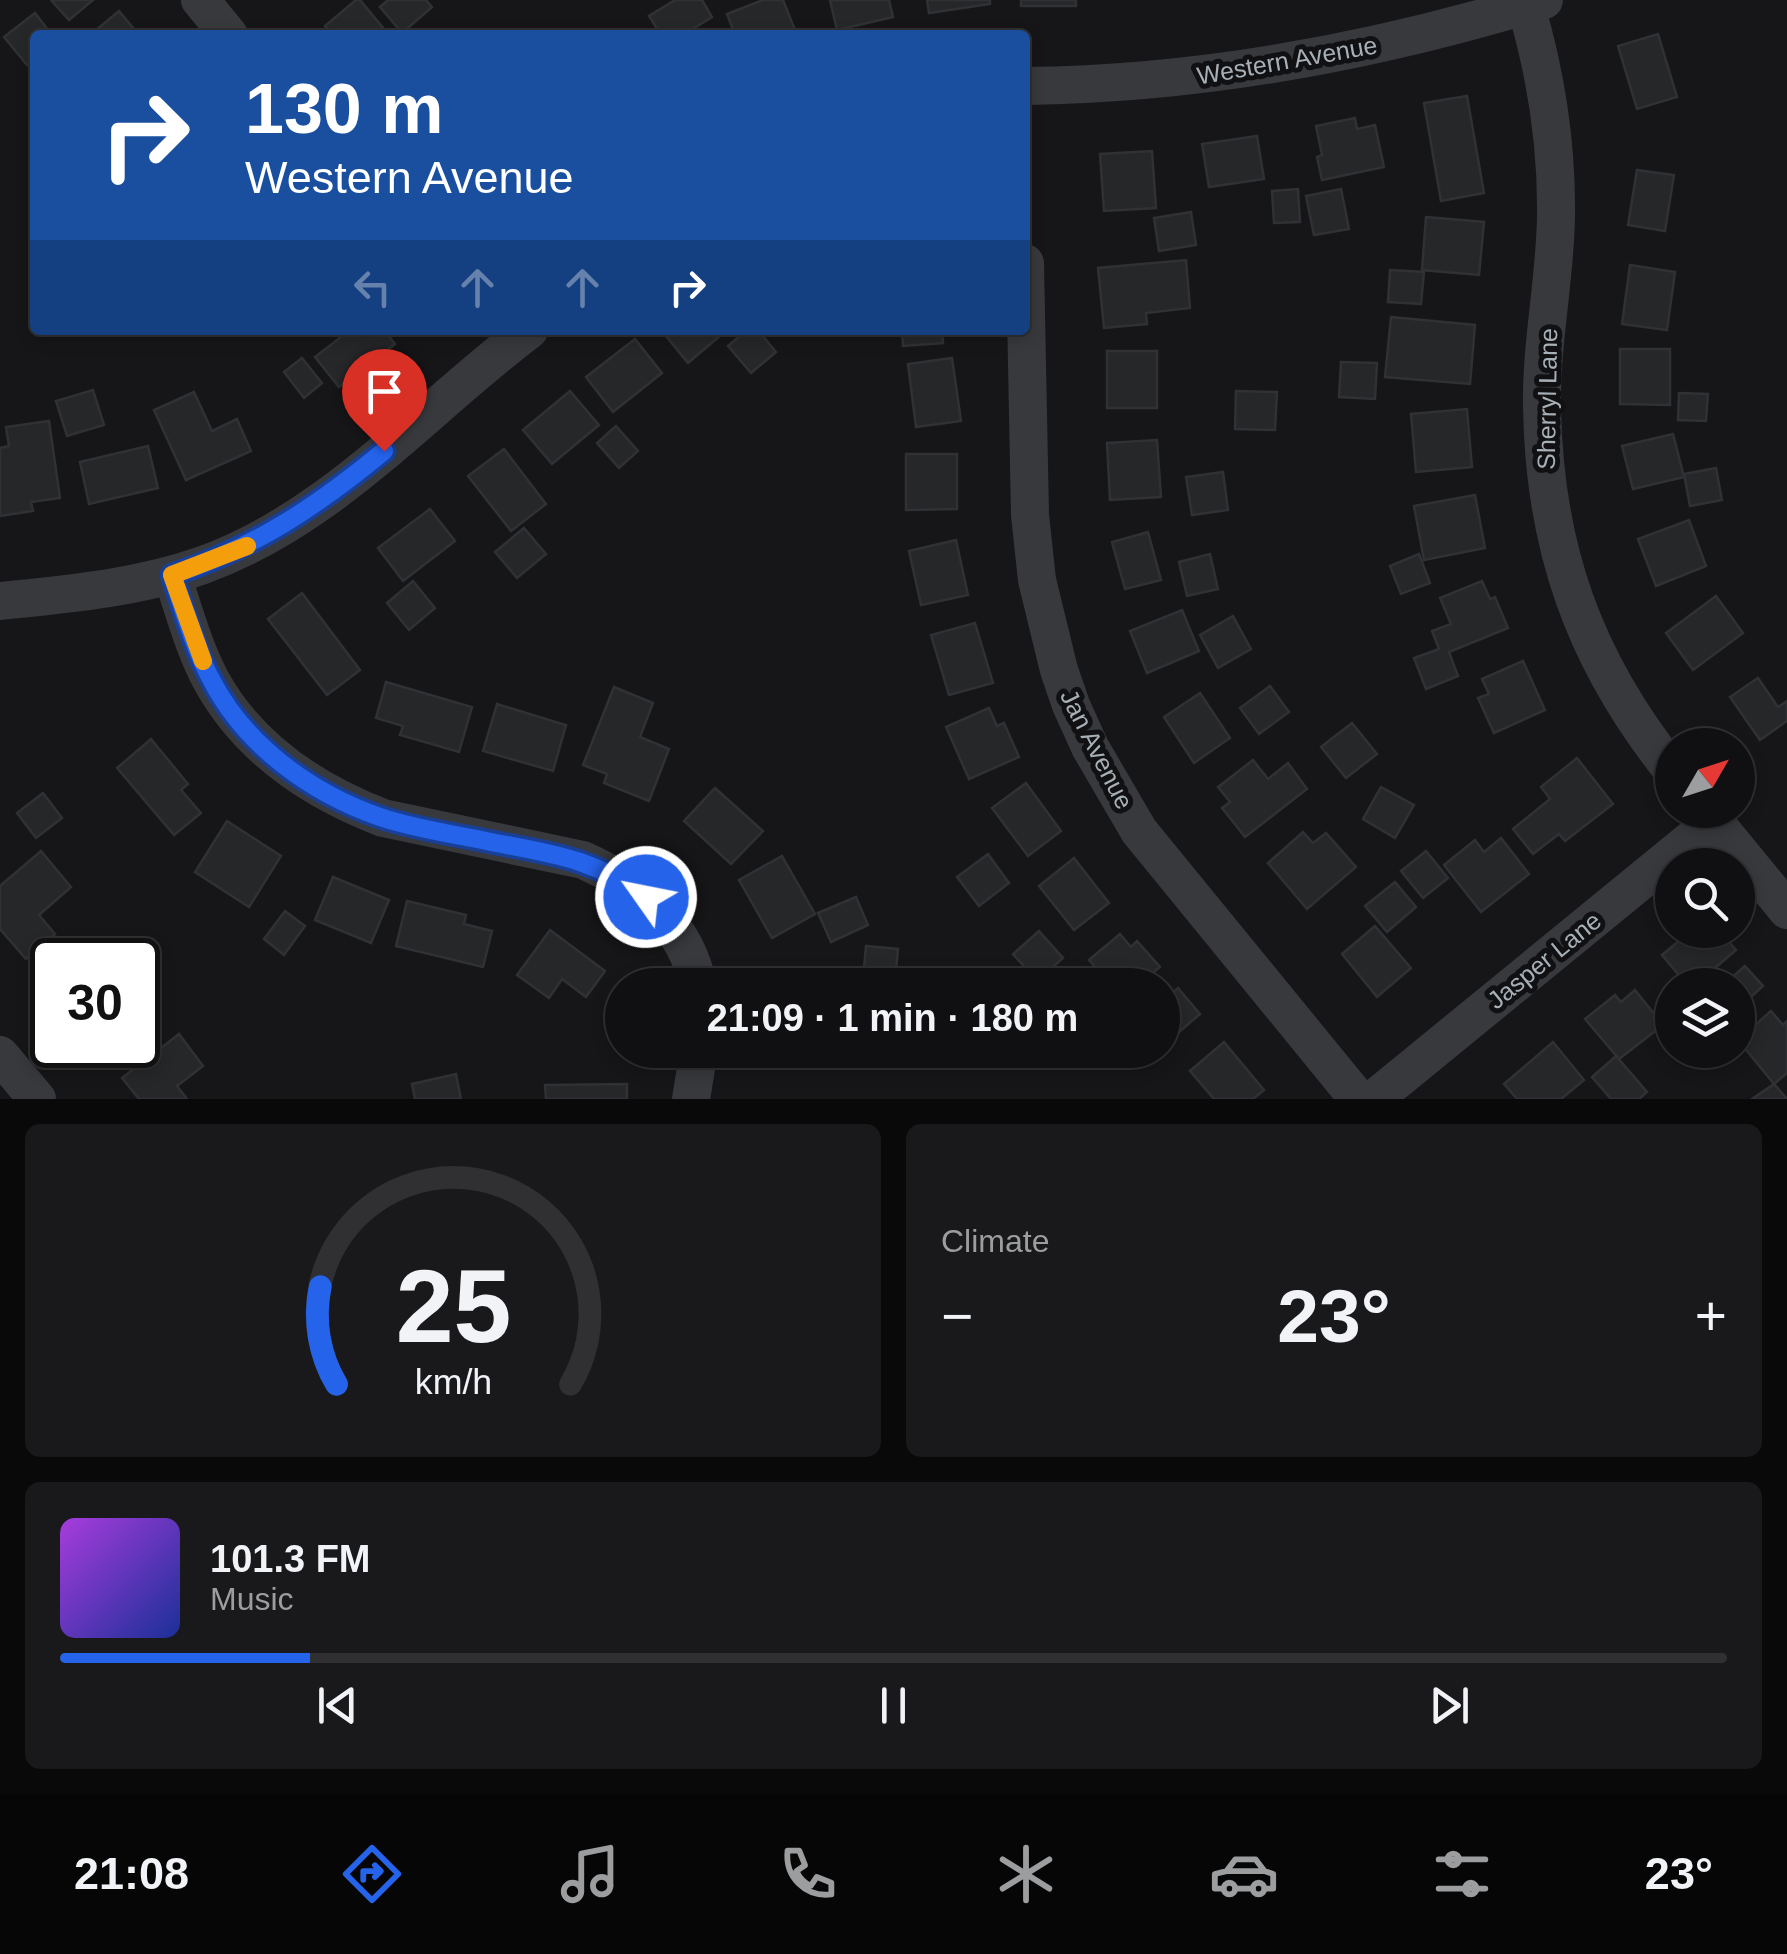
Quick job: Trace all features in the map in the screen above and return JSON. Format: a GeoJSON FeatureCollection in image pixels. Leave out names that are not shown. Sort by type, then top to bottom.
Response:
{"type":"FeatureCollection","features":[{"type":"Feature","properties":{"kind":"street","name":"Western Avenue"},"geometry":{"type":"LineString","coordinates":[[1030,86],[1172,80],[1266,68],[1393,41],[1531,2]]}},
{"type":"Feature","properties":{"kind":"street","name":"Sherryl Lane"},"geometry":{"type":"LineString","coordinates":[[1531,2],[1554,167],[1556,218],[1542,402],[1544,468],[1551,517],[1567,582],[1584,629],[1624,705],[1655,747]]}},
{"type":"Feature","properties":{"kind":"street"},"geometry":{"type":"LineString","coordinates":[[0,600],[120,586],[172,575],[241,549],[331,495],[484,343],[512,335]]}},
{"type":"Feature","properties":{"kind":"street","name":"Jan Avenue"},"geometry":{"type":"LineString","coordinates":[[1026,335],[1030,515],[1037,580],[1058,670],[1071,705],[1090,747],[1139,831],[1358,1099]]}},
{"type":"Feature","properties":{"kind":"street"},"geometry":{"type":"LineString","coordinates":[[172,575],[196,647],[214,684],[246,729],[278,762],[354,807],[382,818],[583,860],[603,869],[626,882],[664,914],[678,934],[691,968]]}},
{"type":"Feature","properties":{"kind":"street","name":"Jasper Lane"},"geometry":{"type":"LineString","coordinates":[[1374,1099],[1695,828]]}},
{"type":"Feature","properties":{"kind":"street"},"geometry":{"type":"LineString","coordinates":[[1721,828],[1787,910]]}},
{"type":"Feature","properties":{"kind":"street"},"geometry":{"type":"LineString","coordinates":[[0,1055],[37,1099]]}},
{"type":"Feature","properties":{"kind":"street"},"geometry":{"type":"LineString","coordinates":[[691,1099],[695,1068]]}},
{"type":"Feature","properties":{"kind":"building"},"geometry":{"type":"Polygon","coordinates":[[[51,0],[93,0],[69,20],[51,0]]]}},
{"type":"Feature","properties":{"kind":"building"},"geometry":{"type":"Polygon","coordinates":[[[360,0],[385,30],[328,30],[325,26],[360,0]]]}},
{"type":"Feature","properties":{"kind":"building"},"geometry":{"type":"Polygon","coordinates":[[[388,0],[426,0],[432,7],[405,30],[399,30],[380,7],[388,0]]]}},
{"type":"Feature","properties":{"kind":"building"},"geometry":{"type":"Polygon","coordinates":[[[675,0],[702,0],[712,17],[691,30],[658,30],[649,16],[675,0]]]}},
{"type":"Feature","properties":{"kind":"building"},"geometry":{"type":"Polygon","coordinates":[[[763,0],[783,0],[795,30],[733,30],[727,14],[763,0]]]}},
{"type":"Feature","properties":{"kind":"building"},"geometry":{"type":"Polygon","coordinates":[[[830,0],[889,0],[893,17],[837,30],[830,0]]]}},
{"type":"Feature","properties":{"kind":"building"},"geometry":{"type":"Polygon","coordinates":[[[927,0],[990,0],[990,4],[929,13],[927,0]]]}},
{"type":"Feature","properties":{"kind":"building"},"geometry":{"type":"Polygon","coordinates":[[[1021,0],[1076,0],[1076,6],[1021,6],[1021,0]]]}},
{"type":"Feature","properties":{"kind":"building"},"geometry":{"type":"Polygon","coordinates":[[[119,11],[135,30],[96,30],[119,11]]]}},
{"type":"Feature","properties":{"kind":"building"},"geometry":{"type":"Polygon","coordinates":[[[35,13],[48,30],[30,30],[27,65],[4,37],[35,13]]]}},
{"type":"Feature","properties":{"kind":"building"},"geometry":{"type":"Polygon","coordinates":[[[1658,34],[1677,97],[1637,109],[1618,46],[1658,34]]]}},
{"type":"Feature","properties":{"kind":"building"},"geometry":{"type":"Polygon","coordinates":[[[1467,96],[1484,193],[1441,201],[1424,103],[1467,96]]]}},
{"type":"Feature","properties":{"kind":"building"},"geometry":{"type":"Polygon","coordinates":[[[1355,118],[1357,129],[1375,125],[1384,167],[1322,180],[1316,126],[1355,118]]]}},
{"type":"Feature","properties":{"kind":"building"},"geometry":{"type":"Polygon","coordinates":[[[1257,136],[1264,179],[1209,187],[1202,144],[1257,136]]]}},
{"type":"Feature","properties":{"kind":"building"},"geometry":{"type":"Polygon","coordinates":[[[1152,151],[1156,208],[1104,211],[1100,154],[1152,151]]]}},
{"type":"Feature","properties":{"kind":"building"},"geometry":{"type":"Polygon","coordinates":[[[1637,170],[1674,175],[1665,231],[1628,225],[1637,170]]]}},
{"type":"Feature","properties":{"kind":"building"},"geometry":{"type":"Polygon","coordinates":[[[1298,189],[1300,222],[1274,223],[1272,191],[1298,189]]]}},
{"type":"Feature","properties":{"kind":"building"},"geometry":{"type":"Polygon","coordinates":[[[1341,189],[1349,229],[1314,235],[1306,196],[1341,189]]]}},
{"type":"Feature","properties":{"kind":"building"},"geometry":{"type":"Polygon","coordinates":[[[1191,212],[1196,245],[1159,251],[1154,218],[1191,212]]]}},
{"type":"Feature","properties":{"kind":"building"},"geometry":{"type":"Polygon","coordinates":[[[1426,217],[1484,222],[1479,275],[1422,270],[1426,217]]]}},
{"type":"Feature","properties":{"kind":"building"},"geometry":{"type":"Polygon","coordinates":[[[1186,260],[1190,308],[1146,313],[1147,324],[1104,328],[1098,268],[1186,260]]]}},
{"type":"Feature","properties":{"kind":"building"},"geometry":{"type":"Polygon","coordinates":[[[1630,265],[1675,272],[1667,330],[1622,324],[1630,265]]]}},
{"type":"Feature","properties":{"kind":"building"},"geometry":{"type":"Polygon","coordinates":[[[1390,270],[1424,272],[1421,304],[1388,302],[1390,270]]]}},
{"type":"Feature","properties":{"kind":"building"},"geometry":{"type":"Polygon","coordinates":[[[1391,317],[1475,325],[1470,384],[1385,377],[1391,317]]]}},
{"type":"Feature","properties":{"kind":"building"},"geometry":{"type":"Polygon","coordinates":[[[344,335],[388,335],[395,344],[339,387],[315,357],[344,335]]]}},
{"type":"Feature","properties":{"kind":"building"},"geometry":{"type":"Polygon","coordinates":[[[665,335],[721,335],[688,363],[665,335]]]}},
{"type":"Feature","properties":{"kind":"building"},"geometry":{"type":"Polygon","coordinates":[[[741,335],[762,335],[776,352],[751,373],[728,346],[741,335]]]}},
{"type":"Feature","properties":{"kind":"building"},"geometry":{"type":"Polygon","coordinates":[[[902,335],[942,335],[943,343],[903,346],[902,335]]]}},
{"type":"Feature","properties":{"kind":"building"},"geometry":{"type":"Polygon","coordinates":[[[635,339],[662,373],[613,412],[586,377],[635,339]]]}},
{"type":"Feature","properties":{"kind":"building"},"geometry":{"type":"Polygon","coordinates":[[[1620,349],[1670,349],[1670,405],[1620,404],[1620,349]]]}},
{"type":"Feature","properties":{"kind":"building"},"geometry":{"type":"Polygon","coordinates":[[[1107,351],[1157,351],[1157,408],[1107,408],[1107,351]]]}},
{"type":"Feature","properties":{"kind":"building"},"geometry":{"type":"Polygon","coordinates":[[[302,358],[322,383],[304,398],[284,372],[302,358]]]}},
{"type":"Feature","properties":{"kind":"building"},"geometry":{"type":"Polygon","coordinates":[[[952,358],[961,421],[916,427],[908,364],[952,358]]]}},
{"type":"Feature","properties":{"kind":"building"},"geometry":{"type":"Polygon","coordinates":[[[1341,362],[1377,363],[1375,399],[1339,397],[1341,362]]]}},
{"type":"Feature","properties":{"kind":"building"},"geometry":{"type":"Polygon","coordinates":[[[93,390],[104,425],[67,436],[56,401],[93,390]]]}},
{"type":"Feature","properties":{"kind":"building"},"geometry":{"type":"Polygon","coordinates":[[[570,391],[599,425],[552,464],[523,430],[570,391]]]}},
{"type":"Feature","properties":{"kind":"building"},"geometry":{"type":"Polygon","coordinates":[[[1236,391],[1277,392],[1275,430],[1235,429],[1236,391]]]}},
{"type":"Feature","properties":{"kind":"building"},"geometry":{"type":"Polygon","coordinates":[[[194,392],[212,431],[237,419],[251,451],[186,480],[154,410],[194,392]]]}},
{"type":"Feature","properties":{"kind":"building"},"geometry":{"type":"Polygon","coordinates":[[[1679,393],[1708,394],[1706,421],[1678,420],[1679,393]]]}},
{"type":"Feature","properties":{"kind":"building"},"geometry":{"type":"Polygon","coordinates":[[[1467,409],[1472,467],[1416,472],[1411,414],[1467,409]]]}},
{"type":"Feature","properties":{"kind":"building"},"geometry":{"type":"Polygon","coordinates":[[[49,421],[60,498],[31,502],[33,511],[0,516],[0,448],[9,446],[6,427],[49,421]]]}},
{"type":"Feature","properties":{"kind":"building"},"geometry":{"type":"Polygon","coordinates":[[[616,426],[638,451],[619,468],[597,443],[616,426]]]}},
{"type":"Feature","properties":{"kind":"building"},"geometry":{"type":"Polygon","coordinates":[[[1673,434],[1684,477],[1633,489],[1622,446],[1673,434]]]}},
{"type":"Feature","properties":{"kind":"building"},"geometry":{"type":"Polygon","coordinates":[[[1157,440],[1161,497],[1110,500],[1107,443],[1157,440]]]}},
{"type":"Feature","properties":{"kind":"building"},"geometry":{"type":"Polygon","coordinates":[[[148,446],[158,488],[89,504],[80,462],[148,446]]]}},
{"type":"Feature","properties":{"kind":"building"},"geometry":{"type":"Polygon","coordinates":[[[504,449],[546,504],[511,531],[468,476],[504,449]]]}},
{"type":"Feature","properties":{"kind":"building"},"geometry":{"type":"Polygon","coordinates":[[[906,454],[957,454],[957,509],[906,510],[906,454]]]}},
{"type":"Feature","properties":{"kind":"building"},"geometry":{"type":"Polygon","coordinates":[[[1716,468],[1722,500],[1690,506],[1684,474],[1716,468]]]}},
{"type":"Feature","properties":{"kind":"building"},"geometry":{"type":"Polygon","coordinates":[[[1223,472],[1228,510],[1192,515],[1186,477],[1223,472]]]}},
{"type":"Feature","properties":{"kind":"building"},"geometry":{"type":"Polygon","coordinates":[[[1475,495],[1485,548],[1424,560],[1414,506],[1475,495]]]}},
{"type":"Feature","properties":{"kind":"building"},"geometry":{"type":"Polygon","coordinates":[[[430,509],[455,541],[403,581],[378,548],[430,509]]]}},
{"type":"Feature","properties":{"kind":"building"},"geometry":{"type":"Polygon","coordinates":[[[1689,520],[1706,566],[1656,586],[1638,539],[1689,520]]]}},
{"type":"Feature","properties":{"kind":"building"},"geometry":{"type":"Polygon","coordinates":[[[524,528],[546,554],[517,578],[495,552],[524,528]]]}},
{"type":"Feature","properties":{"kind":"building"},"geometry":{"type":"Polygon","coordinates":[[[1148,532],[1161,580],[1125,589],[1112,542],[1148,532]]]}},
{"type":"Feature","properties":{"kind":"building"},"geometry":{"type":"Polygon","coordinates":[[[956,540],[968,595],[921,605],[909,551],[956,540]]]}},
{"type":"Feature","properties":{"kind":"building"},"geometry":{"type":"Polygon","coordinates":[[[1210,554],[1218,589],[1187,596],[1179,562],[1210,554]]]}},
{"type":"Feature","properties":{"kind":"building"},"geometry":{"type":"Polygon","coordinates":[[[1419,554],[1430,583],[1401,594],[1390,566],[1419,554]]]}},
{"type":"Feature","properties":{"kind":"building"},"geometry":{"type":"Polygon","coordinates":[[[413,581],[435,608],[409,630],[387,603],[413,581]]]}},
{"type":"Feature","properties":{"kind":"building"},"geometry":{"type":"Polygon","coordinates":[[[1482,581],[1490,599],[1495,597],[1508,628],[1449,652],[1458,676],[1426,689],[1414,658],[1439,649],[1432,631],[1451,624],[1440,598],[1482,581]]]}},
{"type":"Feature","properties":{"kind":"building"},"geometry":{"type":"Polygon","coordinates":[[[302,593],[360,670],[327,695],[268,619],[302,593]]]}},
{"type":"Feature","properties":{"kind":"building"},"geometry":{"type":"Polygon","coordinates":[[[1716,596],[1743,633],[1693,670],[1666,633],[1716,596]]]}},
{"type":"Feature","properties":{"kind":"building"},"geometry":{"type":"Polygon","coordinates":[[[1182,610],[1199,651],[1147,673],[1130,631],[1182,610]]]}},
{"type":"Feature","properties":{"kind":"building"},"geometry":{"type":"Polygon","coordinates":[[[1233,616],[1251,649],[1218,668],[1200,635],[1233,616]]]}},
{"type":"Feature","properties":{"kind":"building"},"geometry":{"type":"Polygon","coordinates":[[[975,623],[993,683],[949,695],[931,635],[975,623]]]}},
{"type":"Feature","properties":{"kind":"building"},"geometry":{"type":"Polygon","coordinates":[[[1523,661],[1545,710],[1494,733],[1478,698],[1489,694],[1482,679],[1523,661]]]}},
{"type":"Feature","properties":{"kind":"building"},"geometry":{"type":"Polygon","coordinates":[[[1758,678],[1778,707],[1787,701],[1787,721],[1760,740],[1730,697],[1758,678]]]}},
{"type":"Feature","properties":{"kind":"building"},"geometry":{"type":"Polygon","coordinates":[[[386,682],[472,707],[459,752],[400,735],[403,726],[376,718],[386,682]]]}},
{"type":"Feature","properties":{"kind":"building"},"geometry":{"type":"Polygon","coordinates":[[[1270,686],[1289,712],[1259,734],[1240,708],[1270,686]]]}},
{"type":"Feature","properties":{"kind":"building"},"geometry":{"type":"Polygon","coordinates":[[[614,687],[653,703],[640,737],[669,749],[649,801],[604,783],[607,774],[583,765],[614,687]]]}},
{"type":"Feature","properties":{"kind":"building"},"geometry":{"type":"Polygon","coordinates":[[[1200,693],[1230,738],[1194,763],[1164,717],[1200,693]]]}},
{"type":"Feature","properties":{"kind":"building"},"geometry":{"type":"Polygon","coordinates":[[[497,704],[566,725],[553,771],[483,751],[497,704]]]}},
{"type":"Feature","properties":{"kind":"building"},"geometry":{"type":"Polygon","coordinates":[[[989,708],[997,726],[1004,723],[1019,757],[969,779],[946,727],[989,708]]]}},
{"type":"Feature","properties":{"kind":"building"},"geometry":{"type":"Polygon","coordinates":[[[1352,723],[1377,754],[1346,778],[1321,747],[1352,723]]]}},
{"type":"Feature","properties":{"kind":"building"},"geometry":{"type":"Polygon","coordinates":[[[151,739],[188,784],[181,790],[201,813],[174,835],[117,768],[151,739]]]}},
{"type":"Feature","properties":{"kind":"building"},"geometry":{"type":"Polygon","coordinates":[[[1577,758],[1613,804],[1565,841],[1559,834],[1533,854],[1513,829],[1550,799],[1541,787],[1577,758]]]}},
{"type":"Feature","properties":{"kind":"building"},"geometry":{"type":"Polygon","coordinates":[[[1253,760],[1268,779],[1288,763],[1307,789],[1245,837],[1222,808],[1230,802],[1218,787],[1253,760]]]}},
{"type":"Feature","properties":{"kind":"building"},"geometry":{"type":"Polygon","coordinates":[[[1026,783],[1061,831],[1028,856],[992,808],[1026,783]]]}},
{"type":"Feature","properties":{"kind":"building"},"geometry":{"type":"Polygon","coordinates":[[[1381,787],[1414,805],[1395,838],[1363,819],[1381,787]]]}},
{"type":"Feature","properties":{"kind":"building"},"geometry":{"type":"Polygon","coordinates":[[[715,788],[763,831],[731,864],[684,821],[715,788]]]}},
{"type":"Feature","properties":{"kind":"building"},"geometry":{"type":"Polygon","coordinates":[[[43,793],[62,818],[36,838],[17,813],[43,793]]]}},
{"type":"Feature","properties":{"kind":"building"},"geometry":{"type":"Polygon","coordinates":[[[227,821],[281,856],[249,907],[195,872],[227,821]]]}},
{"type":"Feature","properties":{"kind":"building"},"geometry":{"type":"Polygon","coordinates":[[[1303,832],[1313,843],[1326,833],[1356,867],[1307,909],[1268,863],[1303,832]]]}},
{"type":"Feature","properties":{"kind":"building"},"geometry":{"type":"Polygon","coordinates":[[[1501,838],[1529,874],[1481,912],[1444,865],[1475,840],[1484,852],[1501,838]]]}},
{"type":"Feature","properties":{"kind":"building"},"geometry":{"type":"Polygon","coordinates":[[[41,851],[71,887],[39,915],[55,934],[50,938],[30,938],[30,956],[26,959],[0,929],[0,886],[41,851]]]}},
{"type":"Feature","properties":{"kind":"building"},"geometry":{"type":"Polygon","coordinates":[[[1426,851],[1448,878],[1423,898],[1401,871],[1426,851]]]}},
{"type":"Feature","properties":{"kind":"building"},"geometry":{"type":"Polygon","coordinates":[[[988,854],[1009,883],[979,906],[957,877],[988,854]]]}},
{"type":"Feature","properties":{"kind":"building"},"geometry":{"type":"Polygon","coordinates":[[[782,856],[815,914],[772,938],[739,880],[782,856]]]}},
{"type":"Feature","properties":{"kind":"building"},"geometry":{"type":"Polygon","coordinates":[[[1074,858],[1109,903],[1074,930],[1039,886],[1074,858]]]}},
{"type":"Feature","properties":{"kind":"building"},"geometry":{"type":"Polygon","coordinates":[[[333,877],[389,900],[371,943],[315,920],[333,877]]]}},
{"type":"Feature","properties":{"kind":"building"},"geometry":{"type":"Polygon","coordinates":[[[1395,882],[1416,907],[1387,932],[1365,906],[1395,882]]]}},
{"type":"Feature","properties":{"kind":"building"},"geometry":{"type":"Polygon","coordinates":[[[856,897],[868,925],[831,942],[818,913],[856,897]]]}},
{"type":"Feature","properties":{"kind":"building"},"geometry":{"type":"Polygon","coordinates":[[[407,901],[466,915],[464,924],[492,931],[483,967],[396,946],[407,901]]]}},
{"type":"Feature","properties":{"kind":"building"},"geometry":{"type":"Polygon","coordinates":[[[285,911],[305,926],[284,955],[264,939],[285,911]]]}},
{"type":"Feature","properties":{"kind":"building"},"geometry":{"type":"Polygon","coordinates":[[[1375,926],[1411,968],[1377,997],[1342,954],[1375,926]]]}},
{"type":"Feature","properties":{"kind":"building"},"geometry":{"type":"Polygon","coordinates":[[[550,930],[605,971],[586,997],[562,979],[549,998],[517,975],[550,930]]]}},
{"type":"Feature","properties":{"kind":"building"},"geometry":{"type":"Polygon","coordinates":[[[1039,931],[1063,958],[1052,968],[1025,968],[1013,954],[1039,931]]]}},
{"type":"Feature","properties":{"kind":"building"},"geometry":{"type":"Polygon","coordinates":[[[1120,934],[1131,947],[1137,941],[1160,967],[1096,968],[1089,960],[1120,934]]]}},
{"type":"Feature","properties":{"kind":"building"},"geometry":{"type":"Polygon","coordinates":[[[866,946],[898,949],[896,968],[864,968],[866,946]]]}},
{"type":"Feature","properties":{"kind":"building"},"geometry":{"type":"Polygon","coordinates":[[[1670,948],[1736,950],[1715,968],[1673,968],[1662,955],[1670,948]]]}},
{"type":"Feature","properties":{"kind":"building"},"geometry":{"type":"Polygon","coordinates":[[[1755,977],[1763,986],[1755,993],[1755,977]]]}},
{"type":"Feature","properties":{"kind":"building"},"geometry":{"type":"Polygon","coordinates":[[[1180,990],[1200,1014],[1180,1031],[1180,990]]]}},
{"type":"Feature","properties":{"kind":"building"},"geometry":{"type":"Polygon","coordinates":[[[1635,990],[1655,1015],[1655,1031],[1619,1059],[1585,1019],[1615,995],[1621,1002],[1635,990]]]}},
{"type":"Feature","properties":{"kind":"building"},"geometry":{"type":"Polygon","coordinates":[[[1771,1011],[1783,1025],[1787,1021],[1787,1073],[1774,1084],[1755,1061],[1755,1025],[1771,1011]]]}},
{"type":"Feature","properties":{"kind":"building"},"geometry":{"type":"Polygon","coordinates":[[[179,1034],[203,1066],[177,1086],[187,1099],[139,1099],[122,1078],[135,1068],[160,1068],[160,1049],[179,1034]]]}},
{"type":"Feature","properties":{"kind":"building"},"geometry":{"type":"Polygon","coordinates":[[[1224,1042],[1264,1090],[1253,1099],[1214,1099],[1190,1071],[1224,1042]]]}},
{"type":"Feature","properties":{"kind":"building"},"geometry":{"type":"Polygon","coordinates":[[[1553,1042],[1584,1080],[1561,1099],[1517,1099],[1504,1084],[1553,1042]]]}},
{"type":"Feature","properties":{"kind":"building"},"geometry":{"type":"Polygon","coordinates":[[[1616,1056],[1647,1092],[1639,1099],[1611,1099],[1592,1077],[1616,1056]]]}},
{"type":"Feature","properties":{"kind":"building"},"geometry":{"type":"Polygon","coordinates":[[[456,1074],[461,1099],[415,1099],[412,1084],[456,1074]]]}},
{"type":"Feature","properties":{"kind":"building"},"geometry":{"type":"Polygon","coordinates":[[[627,1084],[627,1099],[546,1099],[545,1085],[627,1084]]]}},
{"type":"Feature","properties":{"kind":"building"},"geometry":{"type":"Polygon","coordinates":[[[1774,1084],[1787,1099],[1752,1099],[1774,1084]]]}},
{"type":"Feature","properties":{"kind":"slow traffic"},"geometry":{"type":"LineString","coordinates":[[203,661],[172,575],[247,546]]}},
{"type":"Feature","properties":{"kind":"route"},"geometry":{"type":"LineString","coordinates":[[384,451],[300,516],[241,549],[172,575],[196,647],[214,684],[246,729],[278,762],[354,807],[415,826],[583,860],[646,897]]}}]}
